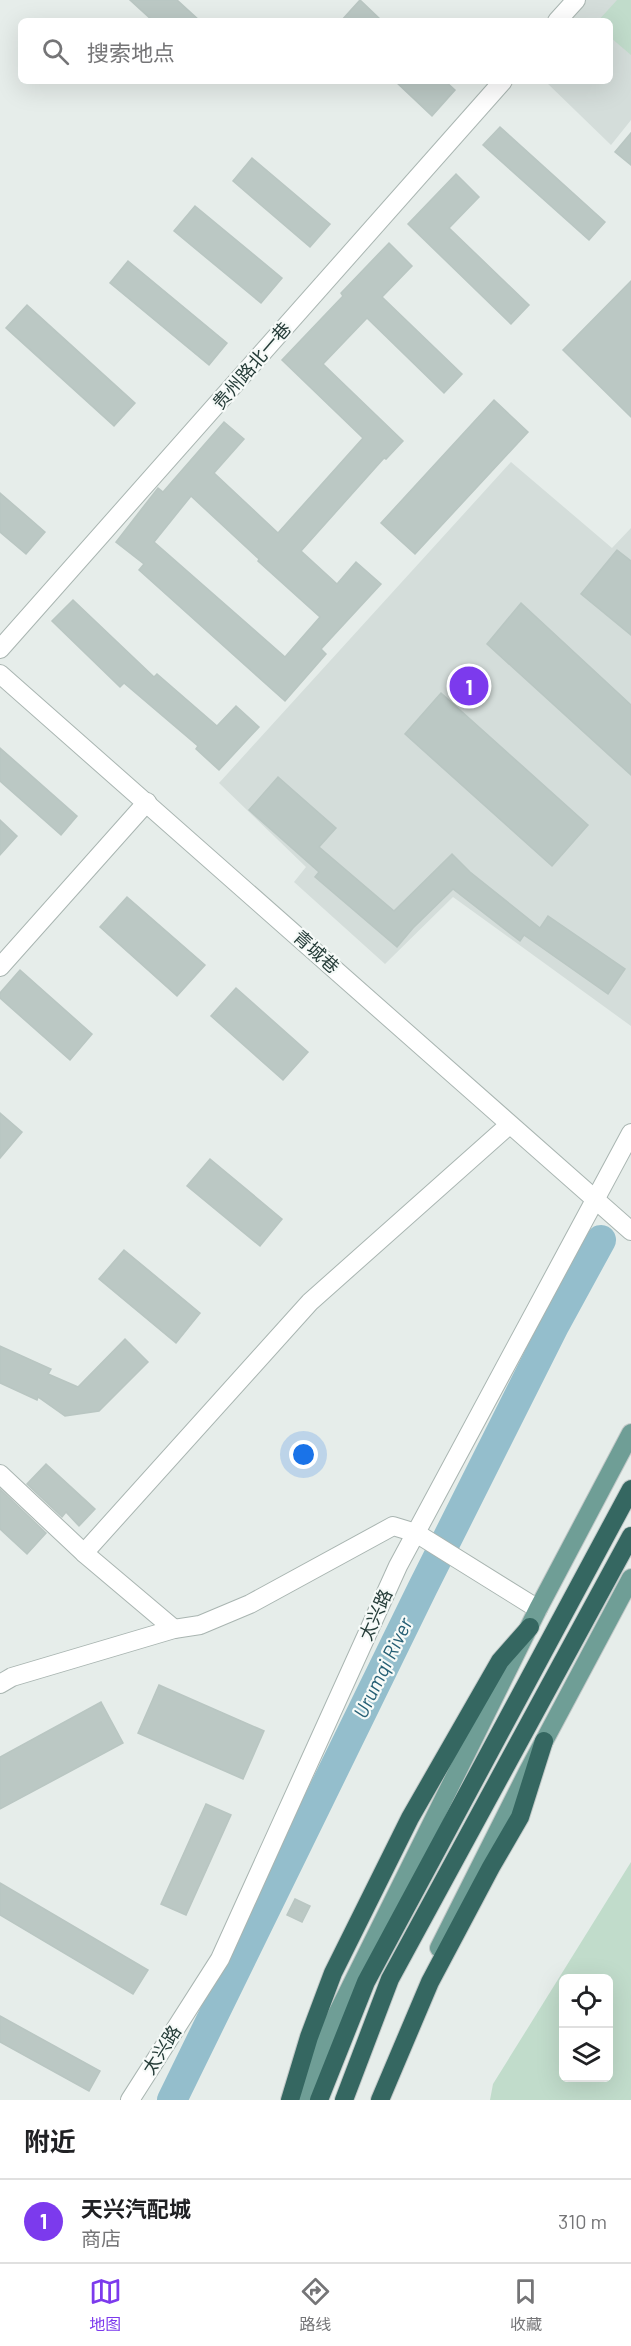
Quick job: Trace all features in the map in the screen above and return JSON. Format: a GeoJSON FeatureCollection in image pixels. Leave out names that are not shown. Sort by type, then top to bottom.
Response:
{"type":"FeatureCollection","features":[{"type":"Feature","properties":{"kind":"highway"},"geometry":{"type":"LineString","coordinates":[[319,2100],[366,1982],[631,1489]]}},
{"type":"Feature","properties":{"kind":"highway"},"geometry":{"type":"LineString","coordinates":[[344,2100],[390,1979],[631,1536]]}},
{"type":"Feature","properties":{"kind":"highway"},"geometry":{"type":"LineString","coordinates":[[290,2100],[309,2037],[333,1973],[410,1818],[500,1661],[530,1627]]}},
{"type":"Feature","properties":{"kind":"highway"},"geometry":{"type":"LineString","coordinates":[[380,2100],[430,1982],[520,1817],[544,1741]]}},
{"type":"Feature","properties":{"kind":"main road"},"geometry":{"type":"LineString","coordinates":[[302,2100],[333,2022],[538,1609],[631,1433]]}},
{"type":"Feature","properties":{"kind":"main road"},"geometry":{"type":"LineString","coordinates":[[370,2100],[455,1913],[631,1578]]}},
{"type":"Feature","properties":{"kind":"street"},"geometry":{"type":"LineString","coordinates":[[560,18],[576,0]]}},
{"type":"Feature","properties":{"kind":"street","name":"贵州路北一巷"},"geometry":{"type":"LineString","coordinates":[[0,649],[500,84]]}},
{"type":"Feature","properties":{"kind":"street","name":"青城巷"},"geometry":{"type":"LineString","coordinates":[[0,674],[631,1231]]}},
{"type":"Feature","properties":{"kind":"street"},"geometry":{"type":"LineString","coordinates":[[0,968],[147,802]]}},
{"type":"Feature","properties":{"kind":"street"},"geometry":{"type":"LineString","coordinates":[[84,1553],[310,1302],[509,1125]]}},
{"type":"Feature","properties":{"kind":"street","name":"太兴路"},"geometry":{"type":"LineString","coordinates":[[130,2100],[220,1959],[398,1566],[631,1133]]}},
{"type":"Feature","properties":{"kind":"street"},"geometry":{"type":"LineString","coordinates":[[0,1474],[84,1553],[174,1629]]}},
{"type":"Feature","properties":{"kind":"street"},"geometry":{"type":"LineString","coordinates":[[0,1684],[12,1677],[174,1629],[200,1625],[250,1604],[393,1526],[416,1533],[538,1609]]}},
{"type":"Feature","properties":{"kind":"shaded area"},"geometry":{"type":"Polygon","coordinates":[[[576,0],[631,0],[631,120],[611,145],[548,84],[613,84],[613,18],[560,18],[576,0]]]}},
{"type":"Feature","properties":{"kind":"shaded area"},"geometry":{"type":"Polygon","coordinates":[[[511,462],[612,548],[631,528],[631,1026],[453,897],[385,964],[294,882],[306,867],[219,783],[511,462]]]}},
{"type":"Feature","properties":{"kind":"green space"},"geometry":{"type":"Polygon","coordinates":[[[617,0],[631,0],[631,55],[613,40],[613,18],[601,18],[617,0]]]}},
{"type":"Feature","properties":{"kind":"green space"},"geometry":{"type":"Polygon","coordinates":[[[631,1862],[631,2100],[490,2100],[493,2084],[559,1978],[559,2082],[613,2082],[613,1974],[561,1974],[631,1862]]]}},
{"type":"Feature","properties":{"kind":"building"},"geometry":{"type":"Polygon","coordinates":[[[130,0],[177,0],[197,18],[150,18],[130,0]]]}},
{"type":"Feature","properties":{"kind":"building"},"geometry":{"type":"Polygon","coordinates":[[[360,0],[379,18],[344,18],[360,0]]]}},
{"type":"Feature","properties":{"kind":"building"},"geometry":{"type":"Polygon","coordinates":[[[398,84],[448,84],[455,90],[432,116],[398,84]]]}},
{"type":"Feature","properties":{"kind":"building"},"geometry":{"type":"Polygon","coordinates":[[[500,127],[605,222],[589,240],[483,145],[500,127]]]}},
{"type":"Feature","properties":{"kind":"building"},"geometry":{"type":"Polygon","coordinates":[[[631,133],[631,165],[615,152],[631,133]]]}},
{"type":"Feature","properties":{"kind":"building"},"geometry":{"type":"Polygon","coordinates":[[[252,158],[330,224],[310,247],[233,181],[252,158]]]}},
{"type":"Feature","properties":{"kind":"building"},"geometry":{"type":"Polygon","coordinates":[[[456,174],[479,197],[449,228],[529,305],[511,324],[408,224],[456,174]]]}},
{"type":"Feature","properties":{"kind":"building"},"geometry":{"type":"Polygon","coordinates":[[[195,206],[282,278],[261,303],[174,231],[195,206]]]}},
{"type":"Feature","properties":{"kind":"building"},"geometry":{"type":"Polygon","coordinates":[[[389,243],[412,266],[382,297],[462,374],[444,393],[367,318],[323,364],[403,441],[386,459],[384,458],[301,551],[337,584],[356,562],[381,584],[321,649],[326,654],[285,701],[139,570],[144,564],[116,542],[158,488],[163,492],[224,422],[244,439],[214,473],[278,533],[363,438],[282,360],[343,296],[341,293],[389,243]],[[191,496],[154,542],[285,657],[320,617],[258,561],[259,559],[191,496]]]}},
{"type":"Feature","properties":{"kind":"building"},"geometry":{"type":"Polygon","coordinates":[[[128,261],[227,343],[209,365],[110,283],[128,261]]]}},
{"type":"Feature","properties":{"kind":"building"},"geometry":{"type":"Polygon","coordinates":[[[631,281],[631,417],[563,350],[631,281]]]}},
{"type":"Feature","properties":{"kind":"building"},"geometry":{"type":"Polygon","coordinates":[[[27,305],[135,403],[114,426],[6,328],[27,305]]]}},
{"type":"Feature","properties":{"kind":"building"},"geometry":{"type":"Polygon","coordinates":[[[494,400],[528,432],[415,554],[381,523],[494,400]]]}},
{"type":"Feature","properties":{"kind":"building"},"geometry":{"type":"Polygon","coordinates":[[[0,493],[45,532],[26,554],[0,532],[0,493]]]}},
{"type":"Feature","properties":{"kind":"building"},"geometry":{"type":"Polygon","coordinates":[[[617,550],[631,561],[631,635],[581,594],[617,550]]]}},
{"type":"Feature","properties":{"kind":"building"},"geometry":{"type":"Polygon","coordinates":[[[73,600],[154,677],[157,674],[217,726],[236,706],[259,727],[219,770],[196,749],[198,746],[124,683],[120,687],[52,621],[73,600]]]}},
{"type":"Feature","properties":{"kind":"building"},"geometry":{"type":"Polygon","coordinates":[[[521,603],[631,705],[631,775],[487,644],[521,603]]]}},
{"type":"Feature","properties":{"kind":"building"},"geometry":{"type":"Polygon","coordinates":[[[441,693],[588,825],[552,866],[405,734],[441,693]]]}},
{"type":"Feature","properties":{"kind":"building"},"geometry":{"type":"Polygon","coordinates":[[[0,748],[77,816],[61,835],[0,781],[0,748]]]}},
{"type":"Feature","properties":{"kind":"building"},"geometry":{"type":"Polygon","coordinates":[[[278,777],[336,828],[319,847],[394,911],[452,854],[470,872],[540,928],[548,916],[625,969],[608,994],[524,935],[520,941],[453,889],[397,947],[315,877],[319,872],[249,810],[278,777]]]}},
{"type":"Feature","properties":{"kind":"building"},"geometry":{"type":"Polygon","coordinates":[[[0,820],[17,836],[0,855],[0,820]]]}},
{"type":"Feature","properties":{"kind":"building"},"geometry":{"type":"Polygon","coordinates":[[[127,897],[205,965],[177,996],[100,927],[127,897]]]}},
{"type":"Feature","properties":{"kind":"building"},"geometry":{"type":"Polygon","coordinates":[[[20,970],[92,1034],[70,1060],[0,998],[0,993],[20,970]]]}},
{"type":"Feature","properties":{"kind":"building"},"geometry":{"type":"Polygon","coordinates":[[[236,988],[308,1052],[283,1080],[211,1016],[236,988]]]}},
{"type":"Feature","properties":{"kind":"building"},"geometry":{"type":"Polygon","coordinates":[[[0,1113],[22,1132],[0,1158],[0,1113]]]}},
{"type":"Feature","properties":{"kind":"building"},"geometry":{"type":"Polygon","coordinates":[[[210,1159],[282,1219],[260,1246],[187,1186],[210,1159]]]}},
{"type":"Feature","properties":{"kind":"building"},"geometry":{"type":"Polygon","coordinates":[[[124,1250],[200,1313],[176,1343],[99,1279],[124,1250]]]}},
{"type":"Feature","properties":{"kind":"building"},"geometry":{"type":"Polygon","coordinates":[[[125,1339],[148,1362],[99,1411],[65,1416],[38,1397],[37,1400],[0,1383],[0,1346],[51,1369],[48,1374],[78,1387],[125,1339]]]}},
{"type":"Feature","properties":{"kind":"building"},"geometry":{"type":"Polygon","coordinates":[[[46,1464],[95,1509],[79,1526],[66,1512],[62,1517],[27,1484],[46,1464]]]}},
{"type":"Feature","properties":{"kind":"building"},"geometry":{"type":"Polygon","coordinates":[[[0,1489],[46,1533],[27,1554],[0,1529],[0,1489]]]}},
{"type":"Feature","properties":{"kind":"building"},"geometry":{"type":"Polygon","coordinates":[[[159,1685],[264,1731],[243,1779],[138,1733],[159,1685]]]}},
{"type":"Feature","properties":{"kind":"building"},"geometry":{"type":"Polygon","coordinates":[[[101,1702],[123,1743],[0,1809],[0,1757],[101,1702]]]}},
{"type":"Feature","properties":{"kind":"building"},"geometry":{"type":"Polygon","coordinates":[[[206,1804],[231,1815],[186,1915],[161,1904],[206,1804]]]}},
{"type":"Feature","properties":{"kind":"building"},"geometry":{"type":"Polygon","coordinates":[[[0,1883],[148,1970],[133,1994],[0,1915],[0,1883]]]}},
{"type":"Feature","properties":{"kind":"building"},"geometry":{"type":"Polygon","coordinates":[[[295,1899],[310,1906],[302,1922],[287,1915],[295,1899]]]}},
{"type":"Feature","properties":{"kind":"building"},"geometry":{"type":"Polygon","coordinates":[[[0,2016],[100,2071],[89,2091],[0,2042],[0,2016]]]}},
{"type":"Feature","properties":{"kind":"waterway","name":"Urumqi River"},"geometry":{"type":"LineString","coordinates":[[172,2100],[423,1587],[554,1326],[601,1240]]}},
{"type":"Feature","properties":{"kind":"place","name":"天兴汽配城"},"geometry":{"type":"Point","coordinates":[469,686]}}]}
